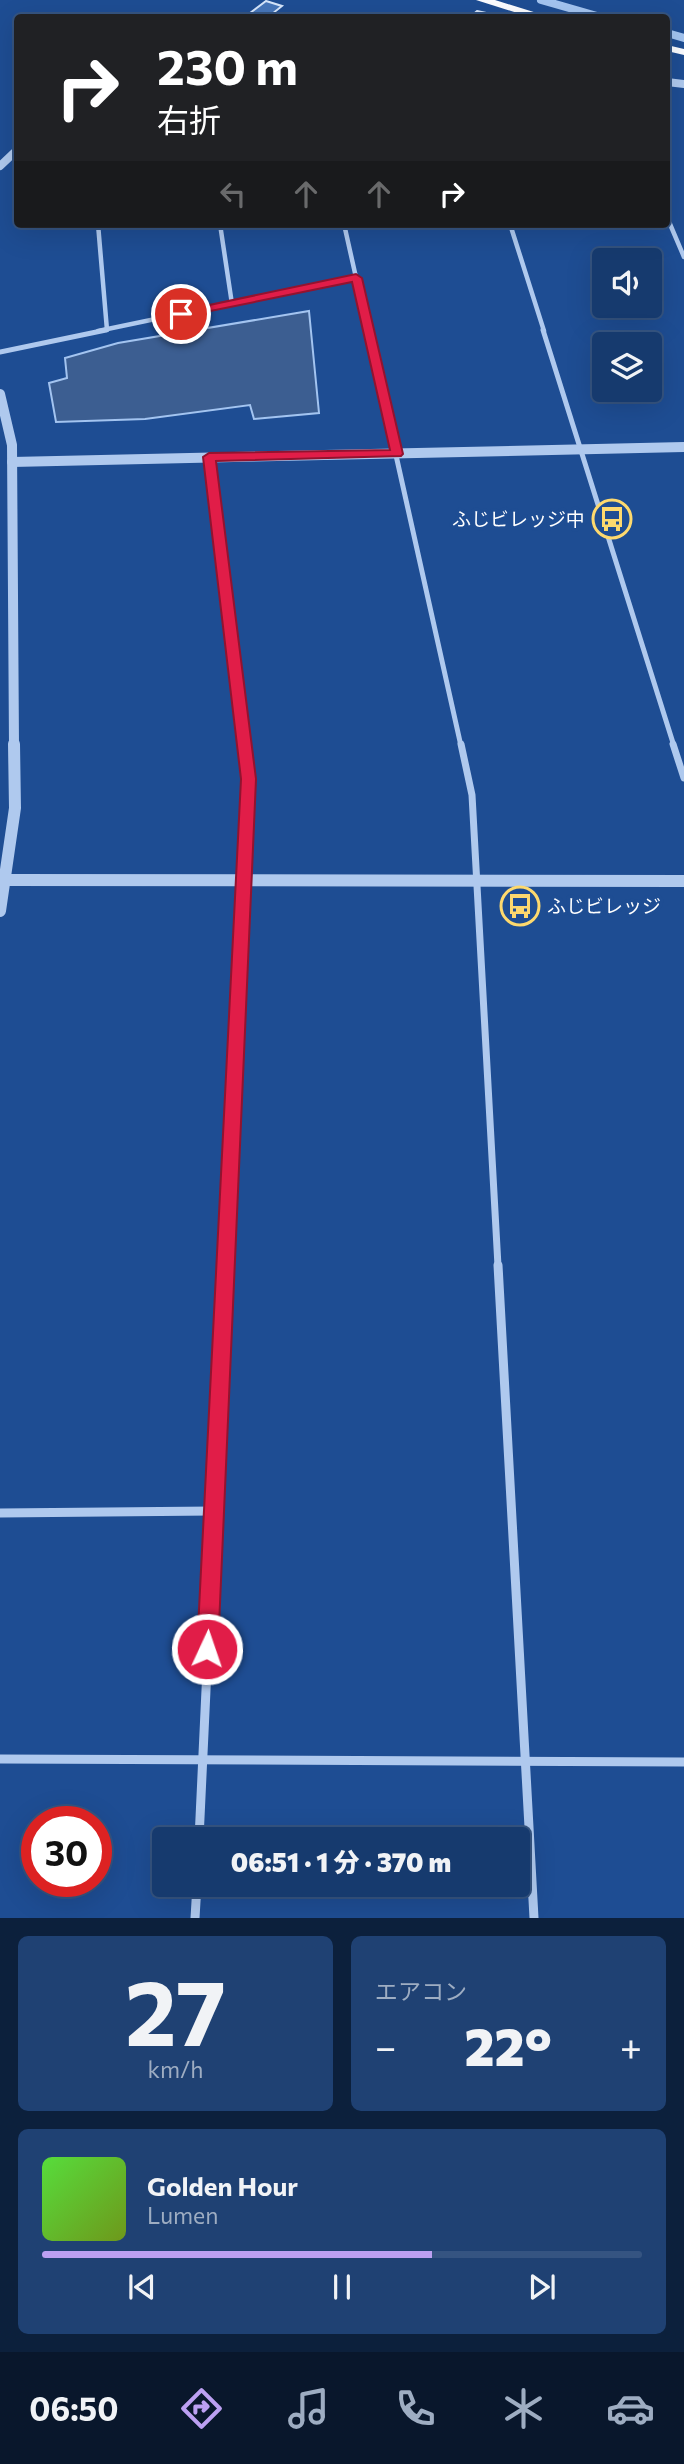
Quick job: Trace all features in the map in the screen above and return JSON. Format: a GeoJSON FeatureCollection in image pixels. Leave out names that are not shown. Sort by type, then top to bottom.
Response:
{"type":"FeatureCollection","features":[{"type":"Feature","properties":{"kind":"highway"},"geometry":{"type":"LineString","coordinates":[[482,0],[533,14]]}},
{"type":"Feature","properties":{"kind":"street"},"geometry":{"type":"LineString","coordinates":[[0,166],[14,153]]}},
{"type":"Feature","properties":{"kind":"street"},"geometry":{"type":"LineString","coordinates":[[670,224],[684,257]]}},
{"type":"Feature","properties":{"kind":"street"},"geometry":{"type":"LineString","coordinates":[[98,228],[107,330]]}},
{"type":"Feature","properties":{"kind":"street"},"geometry":{"type":"LineString","coordinates":[[221,228],[232,304]]}},
{"type":"Feature","properties":{"kind":"street"},"geometry":{"type":"LineString","coordinates":[[345,228],[471,795],[534,1918]]}},
{"type":"Feature","properties":{"kind":"street"},"geometry":{"type":"LineString","coordinates":[[511,228],[684,778]]}},
{"type":"Feature","properties":{"kind":"street"},"geometry":{"type":"LineString","coordinates":[[676,237],[684,237]]}},
{"type":"Feature","properties":{"kind":"street"},"geometry":{"type":"LineString","coordinates":[[0,352],[356,278]]}},
{"type":"Feature","properties":{"kind":"street"},"geometry":{"type":"LineString","coordinates":[[0,394],[12,445],[15,808],[0,911]]}},
{"type":"Feature","properties":{"kind":"street"},"geometry":{"type":"LineString","coordinates":[[12,462],[684,447]]}},
{"type":"Feature","properties":{"kind":"street"},"geometry":{"type":"LineString","coordinates":[[199,1827],[248,779],[209,457]]}},
{"type":"Feature","properties":{"kind":"street"},"geometry":{"type":"LineString","coordinates":[[5,880],[684,881]]}},
{"type":"Feature","properties":{"kind":"street"},"geometry":{"type":"LineString","coordinates":[[0,1513],[213,1511]]}},
{"type":"Feature","properties":{"kind":"street"},"geometry":{"type":"LineString","coordinates":[[0,1759],[684,1762]]}},
{"type":"Feature","properties":{"kind":"street"},"geometry":{"type":"LineString","coordinates":[[195,1918],[196,1897]]}},
{"type":"Feature","properties":{"kind":"water"},"geometry":{"type":"Polygon","coordinates":[[[309,311],[319,413],[254,419],[250,405],[145,419],[56,422],[49,383],[67,378],[65,358],[118,343],[309,311]]]}},
{"type":"Feature","properties":{"kind":"building"},"geometry":{"type":"Polygon","coordinates":[[[266,1],[282,6],[272,14],[250,13],[266,1]]]}},
{"type":"Feature","properties":{"kind":"waterway"},"geometry":{"type":"LineString","coordinates":[[541,0],[590,14]]}},
{"type":"Feature","properties":{"kind":"waterway"},"geometry":{"type":"LineString","coordinates":[[670,34],[684,38]]}},
{"type":"Feature","properties":{"kind":"place","name":"ふじビレッジ中"},"geometry":{"type":"Point","coordinates":[612,519]}},
{"type":"Feature","properties":{"kind":"place","name":"ふじビレッジ"},"geometry":{"type":"Point","coordinates":[520,906]}},
{"type":"Feature","properties":{"kind":"route"},"geometry":{"type":"LineString","coordinates":[[181,314],[356,278],[397,454],[209,457],[248,779],[207,1649]]}}]}
